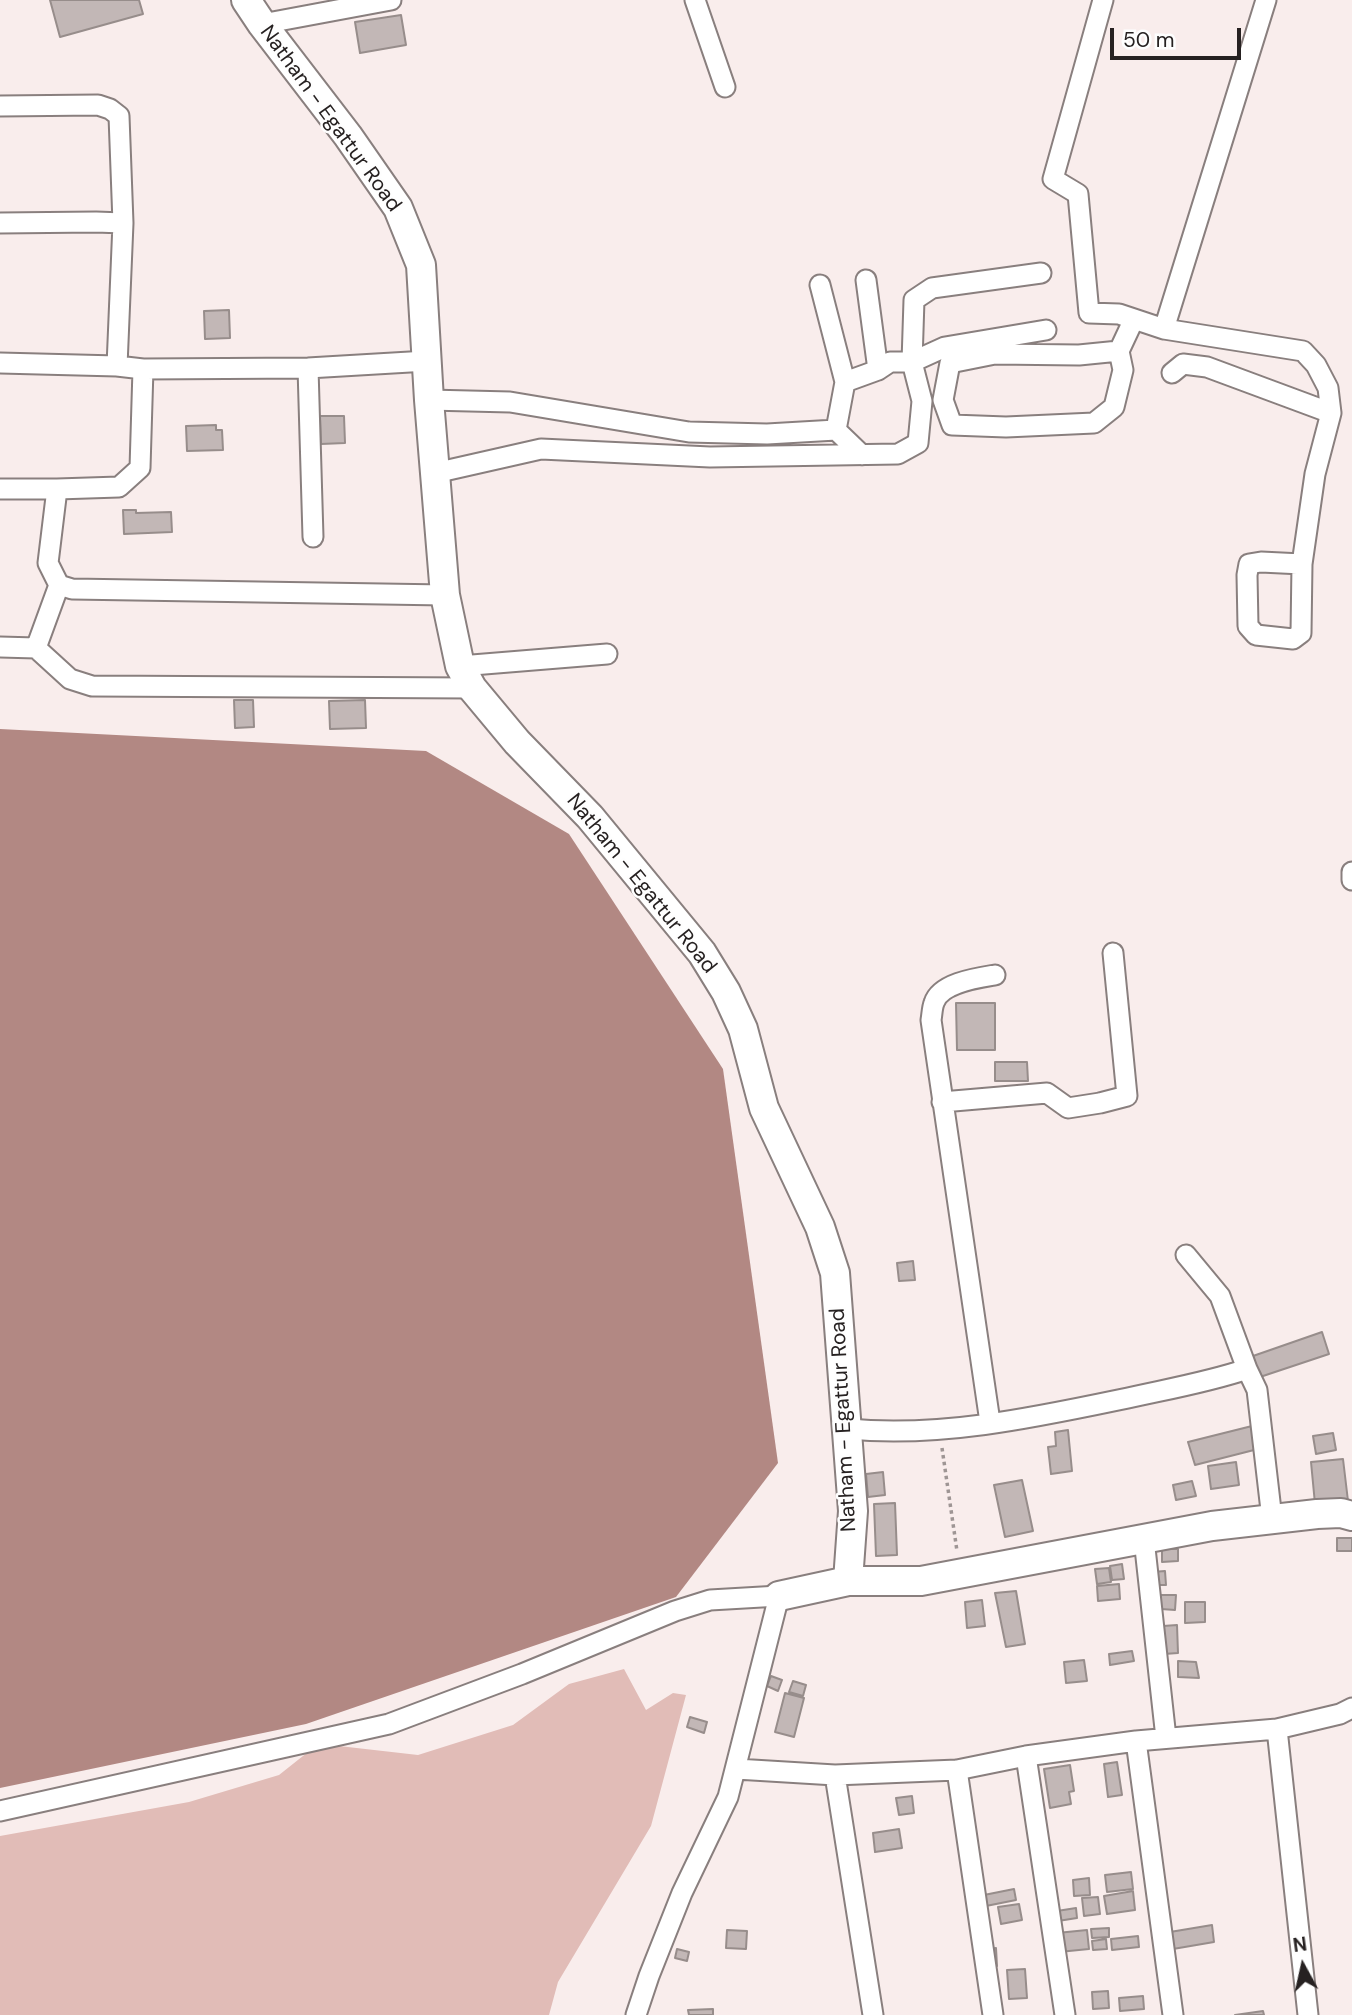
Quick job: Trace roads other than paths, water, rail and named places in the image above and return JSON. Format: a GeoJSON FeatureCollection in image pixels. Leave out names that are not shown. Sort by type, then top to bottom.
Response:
{"type":"FeatureCollection","features":[{"type":"Feature","properties":{"kind":"street","name":"Natham - Egattur Road"},"geometry":{"type":"LineString","coordinates":[[246,0],[348,136],[398,208],[421,265],[445,595],[466,677],[517,741],[590,817],[702,953],[726,992],[743,1028],[764,1108],[820,1227],[835,1273],[848,1429],[853,1511],[849,1581]]}},
{"type":"Feature","properties":{"kind":"street"},"geometry":{"type":"LineString","coordinates":[[262,24],[391,0]]}},
{"type":"Feature","properties":{"kind":"street"},"geometry":{"type":"LineString","coordinates":[[695,0],[725,87]]}},
{"type":"Feature","properties":{"kind":"street"},"geometry":{"type":"LineString","coordinates":[[1103,0],[1053,179],[1078,194],[1089,313],[1119,314],[1164,329],[1303,351],[1316,365],[1328,388],[1331,413],[1315,474],[1302,564],[1301,633],[1293,639],[1256,635],[1248,626],[1247,575],[1250,564],[1302,564]]}},
{"type":"Feature","properties":{"kind":"street"},"geometry":{"type":"LineString","coordinates":[[1164,329],[1266,0]]}},
{"type":"Feature","properties":{"kind":"street"},"geometry":{"type":"LineString","coordinates":[[0,106],[98,105],[110,109],[119,117],[123,223],[117,366]]}},
{"type":"Feature","properties":{"kind":"street"},"geometry":{"type":"LineString","coordinates":[[0,223],[123,223]]}},
{"type":"Feature","properties":{"kind":"street"},"geometry":{"type":"LineString","coordinates":[[435,473],[541,449],[710,457],[898,454],[918,443],[922,401],[912,362],[914,300],[932,288],[1041,273]]}},
{"type":"Feature","properties":{"kind":"street"},"geometry":{"type":"LineString","coordinates":[[866,280],[878,370]]}},
{"type":"Feature","properties":{"kind":"street"},"geometry":{"type":"LineString","coordinates":[[820,285],[845,382],[836,430]]}},
{"type":"Feature","properties":{"kind":"street"},"geometry":{"type":"LineString","coordinates":[[1119,351],[1079,355],[995,354],[950,363],[943,400],[952,425],[1006,427],[1094,423],[1114,408],[1123,370],[1119,351],[1134,319]]}},
{"type":"Feature","properties":{"kind":"street"},"geometry":{"type":"LineString","coordinates":[[845,382],[878,370],[890,362],[912,362],[945,347],[1046,330]]}},
{"type":"Feature","properties":{"kind":"street"},"geometry":{"type":"LineString","coordinates":[[0,363],[143,369],[309,368],[427,361]]}},
{"type":"Feature","properties":{"kind":"street"},"geometry":{"type":"LineString","coordinates":[[1172,373],[1183,363],[1207,367],[1331,413]]}},
{"type":"Feature","properties":{"kind":"street"},"geometry":{"type":"LineString","coordinates":[[309,368],[313,537]]}},
{"type":"Feature","properties":{"kind":"street"},"geometry":{"type":"LineString","coordinates":[[0,489],[119,487],[140,468],[143,369]]}},
{"type":"Feature","properties":{"kind":"street"},"geometry":{"type":"LineString","coordinates":[[429,400],[510,402],[688,432],[767,434],[836,430],[863,455]]}},
{"type":"Feature","properties":{"kind":"street"},"geometry":{"type":"LineString","coordinates":[[57,489],[48,563],[59,585],[72,589],[445,595]]}},
{"type":"Feature","properties":{"kind":"street"},"geometry":{"type":"LineString","coordinates":[[36,648],[59,585]]}},
{"type":"Feature","properties":{"kind":"street"},"geometry":{"type":"LineString","coordinates":[[0,647],[36,648],[70,679],[92,686],[466,677],[607,654]]}},
{"type":"Feature","properties":{"kind":"street"},"geometry":{"type":"LineString","coordinates":[[1352,872],[1352,880]]}},
{"type":"Feature","properties":{"kind":"street"},"geometry":{"type":"LineString","coordinates":[[943,1101],[1047,1093],[1068,1108],[1127,1096],[1114,953]]}},
{"type":"Feature","properties":{"kind":"street"},"geometry":{"type":"LineString","coordinates":[[990,1422],[931,1020],[934,1001],[939,993],[964,981],[995,975]]}},
{"type":"Feature","properties":{"kind":"street"},"geometry":{"type":"LineString","coordinates":[[1186,1255],[1220,1296],[1257,1390],[1272,1519]]}},
{"type":"Feature","properties":{"kind":"street"},"geometry":{"type":"LineString","coordinates":[[848,1429],[939,1429],[1060,1413],[1247,1369]]}},
{"type":"Feature","properties":{"kind":"street"},"geometry":{"type":"LineString","coordinates":[[0,1811],[389,1724],[522,1674],[674,1611],[710,1600],[779,1596],[849,1581],[921,1581],[1212,1526],[1317,1514],[1341,1513],[1352,1516]]}},
{"type":"Feature","properties":{"kind":"street"},"geometry":{"type":"LineString","coordinates":[[1144,1539],[1166,1738]]}},
{"type":"Feature","properties":{"kind":"street"},"geometry":{"type":"LineString","coordinates":[[636,2015],[682,1893],[728,1797],[779,1596]]}},
{"type":"Feature","properties":{"kind":"street"},"geometry":{"type":"LineString","coordinates":[[736,1769],[835,1775],[957,1770],[1026,1756],[1136,1741],[1277,1729],[1340,1714],[1352,1708]]}},
{"type":"Feature","properties":{"kind":"street"},"geometry":{"type":"LineString","coordinates":[[1277,1729],[1308,2015]]}},
{"type":"Feature","properties":{"kind":"street"},"geometry":{"type":"LineString","coordinates":[[1136,1741],[1174,2015]]}},
{"type":"Feature","properties":{"kind":"street"},"geometry":{"type":"LineString","coordinates":[[1026,1756],[1065,2015]]}},
{"type":"Feature","properties":{"kind":"street"},"geometry":{"type":"LineString","coordinates":[[957,1770],[993,2015]]}},
{"type":"Feature","properties":{"kind":"street"},"geometry":{"type":"LineString","coordinates":[[835,1775],[873,2015]]}}]}
